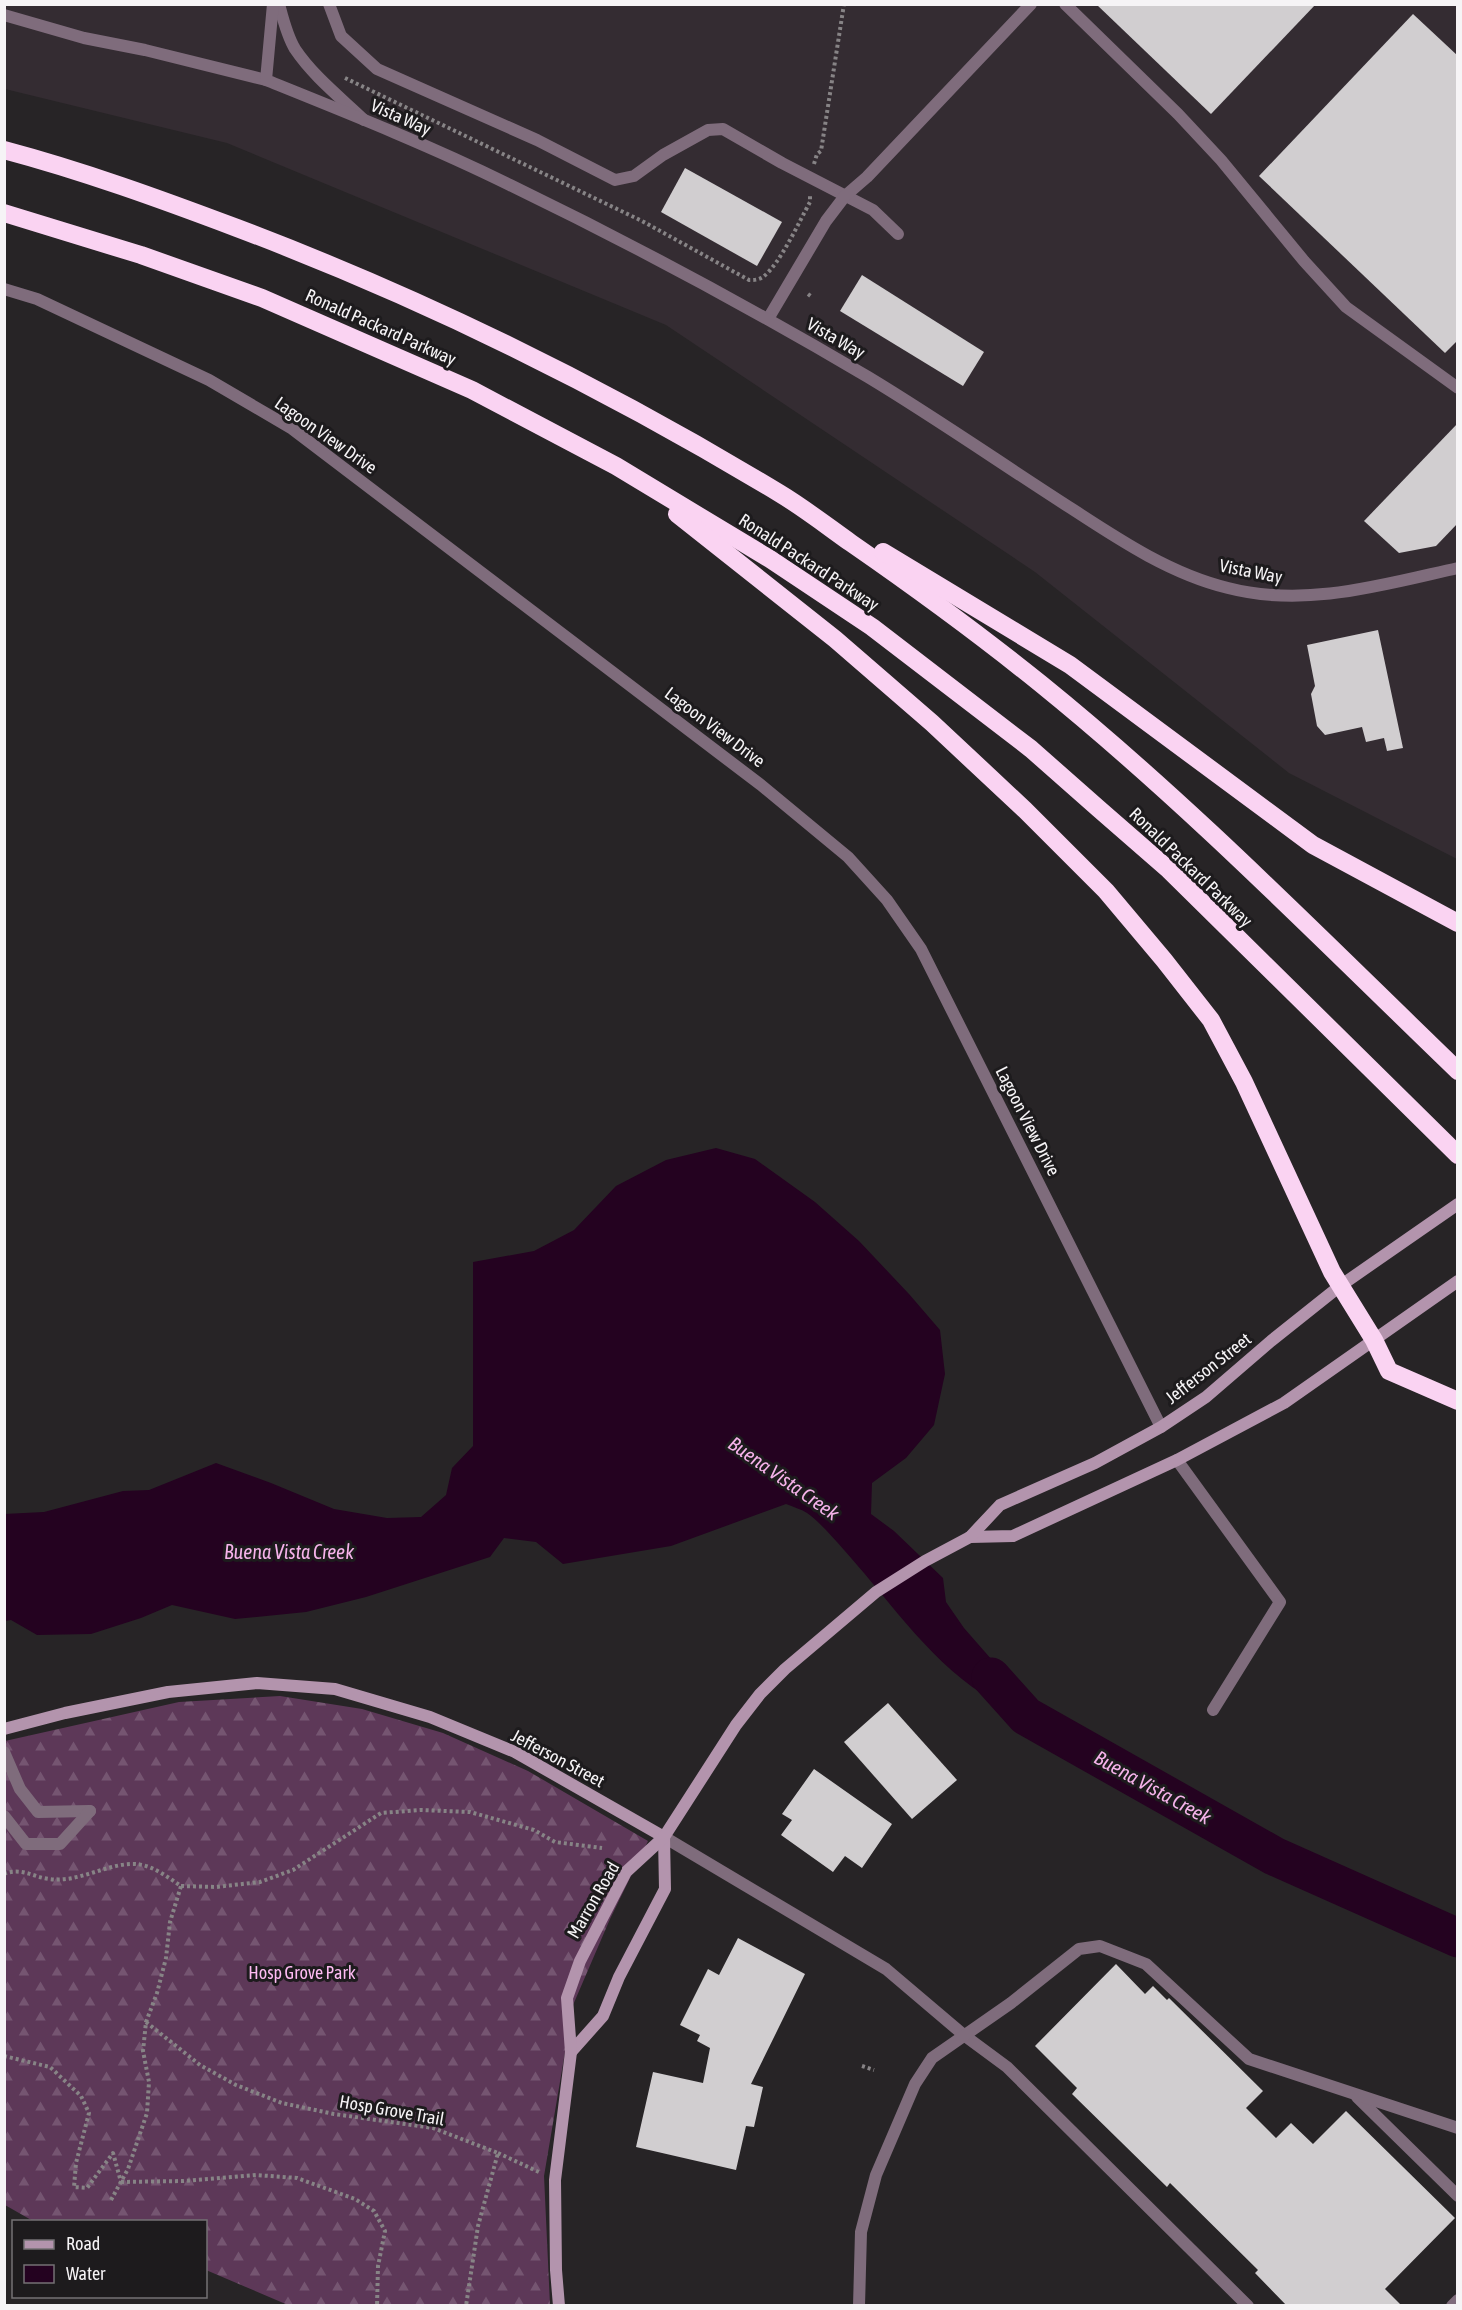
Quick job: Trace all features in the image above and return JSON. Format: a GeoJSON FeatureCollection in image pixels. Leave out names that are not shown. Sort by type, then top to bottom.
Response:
{"type":"FeatureCollection","features":[{"type":"Feature","properties":{"kind":"highway","name":"Ronald Packard Parkway"},"geometry":{"type":"LineString","coordinates":[[4,150],[50,162],[167,202],[383,286],[485,334],[609,398],[782,495],[907,581],[1040,683],[1134,762],[1238,858],[1458,1071]]}},
{"type":"Feature","properties":{"kind":"highway","name":"Ronald Packard Parkway"},"geometry":{"type":"LineString","coordinates":[[4,213],[141,255],[262,298],[472,390],[616,466],[770,559],[872,627],[1031,749],[1169,870],[1458,1155]]}},
{"type":"Feature","properties":{"kind":"highway"},"geometry":{"type":"LineString","coordinates":[[616,466],[835,639],[932,723],[1025,810],[1106,891],[1211,1020],[1244,1082],[1326,1259],[1374,1340],[1389,1371],[1458,1401]]}},
{"type":"Feature","properties":{"kind":"highway"},"geometry":{"type":"LineString","coordinates":[[782,495],[931,580],[1070,664],[1313,845],[1458,923]]}},
{"type":"Feature","properties":{"kind":"main road","name":"Jefferson Street"},"geometry":{"type":"LineString","coordinates":[[4,1729],[65,1713],[168,1692],[257,1683],[335,1689],[430,1717],[515,1752],[664,1838],[736,1725],[760,1694],[785,1669],[876,1592],[925,1561],[970,1538],[1000,1505],[1095,1463],[1161,1427],[1206,1397],[1340,1286],[1453,1207]]}},
{"type":"Feature","properties":{"kind":"main road","name":"Jefferson Street"},"geometry":{"type":"LineString","coordinates":[[970,1538],[1013,1536],[1177,1460],[1284,1403],[1458,1281]]}},
{"type":"Feature","properties":{"kind":"main road","name":"Marron Road"},"geometry":{"type":"LineString","coordinates":[[559,2306],[556,2270],[555,2180],[571,2052],[567,1998],[580,1961],[626,1872],[664,1838]]}},
{"type":"Feature","properties":{"kind":"main road"},"geometry":{"type":"LineString","coordinates":[[571,2052],[603,2016],[619,1977],[665,1889],[664,1838]]}},
{"type":"Feature","properties":{"kind":"street"},"geometry":{"type":"LineString","coordinates":[[266,80],[273,4]]}},
{"type":"Feature","properties":{"kind":"street"},"geometry":{"type":"LineString","coordinates":[[279,4],[285,27],[295,48],[322,80],[365,120]]}},
{"type":"Feature","properties":{"kind":"street"},"geometry":{"type":"LineString","coordinates":[[329,4],[341,36],[377,69],[537,140],[615,180],[634,176],[663,155],[708,130],[723,129],[782,163],[873,210],[898,234]]}},
{"type":"Feature","properties":{"kind":"street"},"geometry":{"type":"LineString","coordinates":[[768,319],[826,221],[846,196],[867,177],[1031,4]]}},
{"type":"Feature","properties":{"kind":"street"},"geometry":{"type":"LineString","coordinates":[[1065,4],[1178,114],[1221,160],[1304,261],[1346,307],[1458,388]]}},
{"type":"Feature","properties":{"kind":"street","name":"Vista Way"},"geometry":{"type":"LineString","coordinates":[[4,15],[84,38],[145,50],[266,80],[365,120],[529,194],[654,257],[768,319],[872,380],[1112,536],[1169,567],[1228,589],[1293,597],[1353,592],[1458,568]]}},
{"type":"Feature","properties":{"kind":"street","name":"Lagoon View Drive"},"geometry":{"type":"LineString","coordinates":[[4,289],[37,299],[209,380],[291,428],[761,784],[848,857],[887,900],[921,949],[1161,1427]]}},
{"type":"Feature","properties":{"kind":"street"},"geometry":{"type":"LineString","coordinates":[[1177,1460],[1280,1602],[1213,1710]]}},
{"type":"Feature","properties":{"kind":"street"},"geometry":{"type":"LineString","coordinates":[[4,1752],[20,1789],[39,1812],[90,1811],[60,1844],[27,1844],[4,1816]]}},
{"type":"Feature","properties":{"kind":"street"},"geometry":{"type":"LineString","coordinates":[[664,1838],[886,1969],[965,2036],[1007,2067],[1248,2306]]}},
{"type":"Feature","properties":{"kind":"street"},"geometry":{"type":"LineString","coordinates":[[859,2306],[861,2232],[876,2175],[915,2084],[932,2058],[1011,2003],[1079,1949],[1100,1946],[1146,1964],[1249,2059],[1458,2128]]}},
{"type":"Feature","properties":{"kind":"street"},"geometry":{"type":"LineString","coordinates":[[1354,2094],[1458,2196]]}},
{"type":"Feature","properties":{"kind":"street"},"geometry":{"type":"LineString","coordinates":[[1452,2306],[1458,2300]]}},
{"type":"Feature","properties":{"kind":"path"},"geometry":{"type":"LineString","coordinates":[[814,165],[817,154],[821,151],[844,4]]}},
{"type":"Feature","properties":{"kind":"path"},"geometry":{"type":"LineString","coordinates":[[339,75],[642,221],[749,280],[756,280],[771,273],[810,202],[810,195]]}},
{"type":"Feature","properties":{"kind":"path"},"geometry":{"type":"LineString","coordinates":[[4,1874],[24,1872],[50,1880],[79,1877],[132,1863],[157,1869],[181,1886],[216,1887],[260,1882],[293,1870],[381,1813],[421,1810],[471,1812],[534,1830],[555,1842],[602,1848]]}},
{"type":"Feature","properties":{"kind":"path"},"geometry":{"type":"LineString","coordinates":[[111,2200],[128,2169],[147,2113],[149,2082],[143,2051],[146,2022],[157,1993],[166,1958],[170,1922],[181,1886]]}},
{"type":"Feature","properties":{"kind":"path","name":"Hosp Grove Trail"},"geometry":{"type":"LineString","coordinates":[[146,2022],[200,2065],[236,2085],[282,2103],[334,2114],[433,2128],[498,2153],[555,2180]]}},
{"type":"Feature","properties":{"kind":"path"},"geometry":{"type":"LineString","coordinates":[[4,2056],[50,2067],[81,2096],[88,2113],[76,2163],[74,2187],[87,2188],[113,2153],[121,2182]]}},
{"type":"Feature","properties":{"kind":"path"},"geometry":{"type":"LineString","coordinates":[[861,2066],[874,2070]]}},
{"type":"Feature","properties":{"kind":"path"},"geometry":{"type":"LineString","coordinates":[[466,2306],[478,2226],[498,2153]]}},
{"type":"Feature","properties":{"kind":"path"},"geometry":{"type":"LineString","coordinates":[[121,2182],[183,2181],[256,2175],[297,2178],[355,2199],[374,2211],[385,2231],[378,2266],[377,2306]]}},
{"type":"Feature","properties":{"kind":"shaded area"},"geometry":{"type":"Polygon","coordinates":[[[5,5],[1457,5],[1457,859],[1289,773],[1035,572],[666,325],[227,143],[5,89],[5,5]]]}},
{"type":"Feature","properties":{"kind":"green space","name":"Hosp Grove Park"},"geometry":{"type":"Polygon","coordinates":[[[280,1696],[362,1709],[443,1733],[528,1771],[648,1841],[610,1919],[573,2005],[544,2176],[550,2305],[288,2305],[207,2270],[207,2220],[31,2220],[5,2205],[5,1741],[179,1702],[280,1696]]]}},
{"type":"Feature","properties":{"kind":"water"},"geometry":{"type":"Polygon","coordinates":[[[716,1148],[755,1159],[815,1202],[859,1241],[940,1330],[945,1374],[934,1425],[906,1458],[872,1483],[871,1514],[894,1531],[943,1578],[946,1602],[964,1628],[1027,1700],[1026,1716],[977,1691],[956,1674],[917,1636],[821,1525],[805,1512],[786,1504],[671,1546],[563,1564],[536,1542],[504,1538],[490,1557],[366,1597],[306,1612],[235,1619],[172,1605],[91,1634],[37,1635],[11,1620],[5,1621],[4,1514],[44,1512],[123,1491],[149,1490],[216,1463],[334,1509],[387,1518],[421,1517],[446,1495],[452,1468],[473,1446],[473,1262],[534,1251],[574,1230],[616,1186],[666,1160],[716,1148]]]}},
{"type":"Feature","properties":{"kind":"building"},"geometry":{"type":"Polygon","coordinates":[[[1096,4],[1316,4],[1211,114],[1096,4]]]}},
{"type":"Feature","properties":{"kind":"building"},"geometry":{"type":"Polygon","coordinates":[[[1413,14],[1458,56],[1458,340],[1445,353],[1259,176],[1413,14]]]}},
{"type":"Feature","properties":{"kind":"building"},"geometry":{"type":"Polygon","coordinates":[[[685,168],[782,222],[757,266],[661,212],[685,168]]]}},
{"type":"Feature","properties":{"kind":"building"},"geometry":{"type":"Polygon","coordinates":[[[862,275],[984,352],[963,386],[840,311],[862,275]]]}},
{"type":"Feature","properties":{"kind":"building"},"geometry":{"type":"Polygon","coordinates":[[[1458,423],[1458,523],[1436,546],[1399,553],[1364,521],[1458,423]]]}},
{"type":"Feature","properties":{"kind":"building"},"geometry":{"type":"Polygon","coordinates":[[[1378,630],[1403,748],[1387,751],[1384,738],[1366,742],[1362,727],[1325,735],[1317,726],[1311,694],[1315,686],[1307,645],[1378,630]]]}},
{"type":"Feature","properties":{"kind":"building"},"geometry":{"type":"Polygon","coordinates":[[[888,1703],[957,1780],[912,1819],[844,1742],[888,1703]]]}},
{"type":"Feature","properties":{"kind":"building"},"geometry":{"type":"Polygon","coordinates":[[[814,1769],[892,1824],[862,1868],[845,1856],[833,1872],[781,1835],[792,1820],[782,1814],[814,1769]]]}},
{"type":"Feature","properties":{"kind":"building"},"geometry":{"type":"Polygon","coordinates":[[[738,1938],[805,1974],[751,2084],[763,2087],[754,2127],[746,2126],[736,2170],[636,2147],[653,2072],[703,2083],[710,2048],[697,2041],[700,2035],[680,2025],[708,1969],[719,1975],[738,1938]]]}},
{"type":"Feature","properties":{"kind":"building"},"geometry":{"type":"Polygon","coordinates":[[[1116,1964],[1145,1994],[1153,1986],[1167,2000],[1169,1998],[1263,2091],[1246,2108],[1276,2138],[1291,2123],[1313,2144],[1346,2111],[1455,2218],[1385,2289],[1402,2306],[1287,2306],[1255,2273],[1258,2270],[1170,2183],[1167,2187],[1072,2094],[1077,2088],[1035,2046],[1116,1964]]]}},
{"type":"Feature","properties":{"kind":"waterway","name":"Buena Vista Creek"},"geometry":{"type":"LineString","coordinates":[[991,1677],[1026,1716],[1274,1856],[1458,1938]]}}]}
